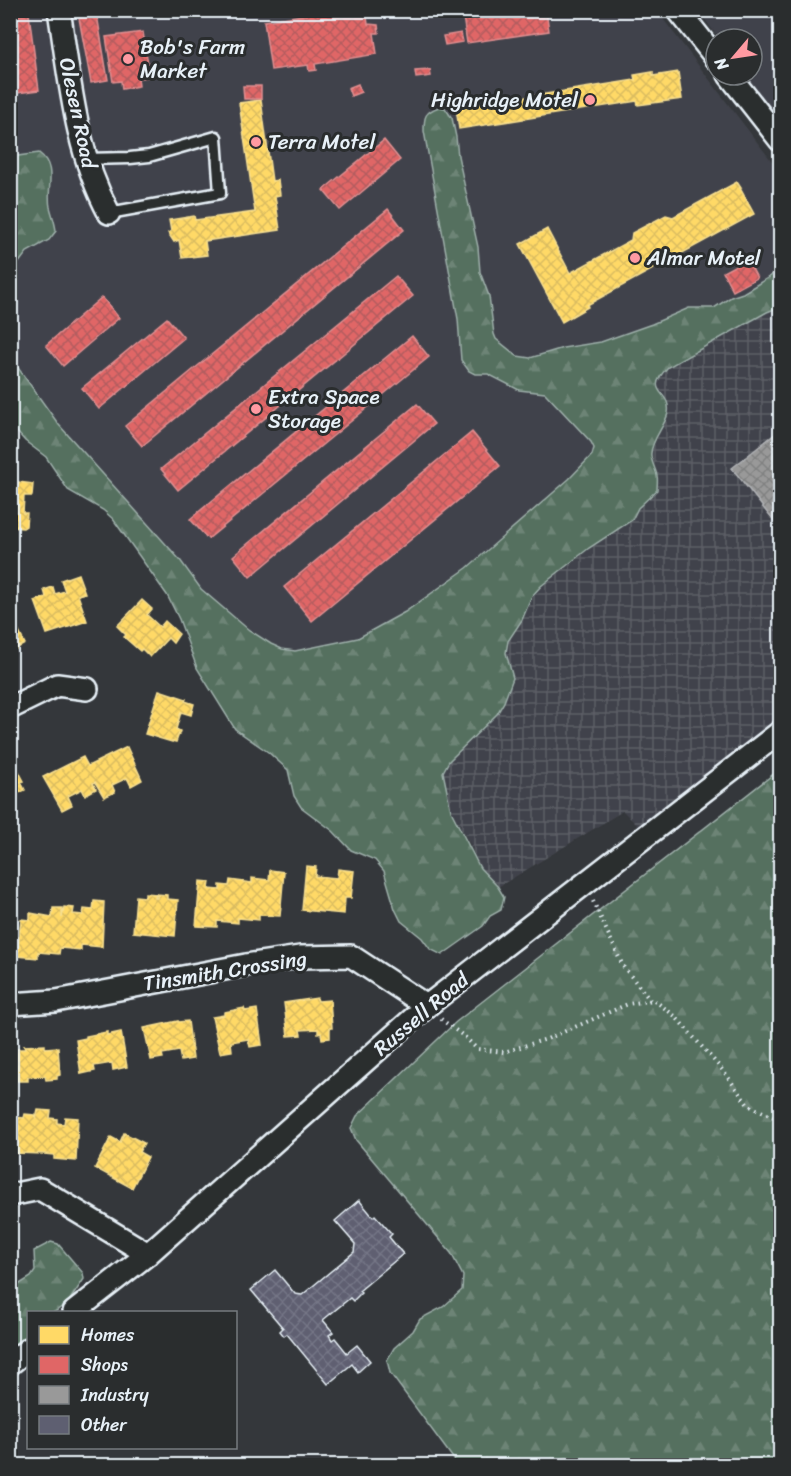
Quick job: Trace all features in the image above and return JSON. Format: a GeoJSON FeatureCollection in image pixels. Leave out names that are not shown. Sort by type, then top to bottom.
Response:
{"type":"FeatureCollection","features":[{"type":"Feature","properties":{"kind":"street","name":"Olesen Road"},"geometry":{"type":"LineString","coordinates":[[59,10],[71,90],[85,159],[94,186],[109,213]]}},
{"type":"Feature","properties":{"kind":"street"},"geometry":{"type":"LineString","coordinates":[[678,10],[704,43]]}},
{"type":"Feature","properties":{"kind":"street"},"geometry":{"type":"LineString","coordinates":[[738,87],[780,140]]}},
{"type":"Feature","properties":{"kind":"street"},"geometry":{"type":"LineString","coordinates":[[10,708],[57,685],[87,689]]}},
{"type":"Feature","properties":{"kind":"street","name":"Russell Road"},"geometry":{"type":"LineString","coordinates":[[75,1311],[148,1254],[427,1006],[780,732]]}},
{"type":"Feature","properties":{"kind":"street","name":"Tinsmith Crossing"},"geometry":{"type":"LineString","coordinates":[[10,1004],[56,1001],[300,957],[351,956],[427,1006]]}},
{"type":"Feature","properties":{"kind":"street"},"geometry":{"type":"LineString","coordinates":[[10,1196],[40,1189],[148,1254]]}},
{"type":"Feature","properties":{"kind":"street"},"geometry":{"type":"LineString","coordinates":[[10,1364],[27,1350]]}},
{"type":"Feature","properties":{"kind":"lane"},"geometry":{"type":"LineString","coordinates":[[85,159],[149,156],[216,137],[220,193],[109,213]]}},
{"type":"Feature","properties":{"kind":"path"},"geometry":{"type":"LineString","coordinates":[[586,882],[586,887],[623,966],[650,1001]]}},
{"type":"Feature","properties":{"kind":"path"},"geometry":{"type":"LineString","coordinates":[[427,1006],[477,1049],[504,1052],[547,1040],[628,1004],[654,1000],[675,1016],[725,1073],[748,1105],[780,1120]]}},
{"type":"Feature","properties":{"kind":"shaded area"},"geometry":{"type":"Polygon","coordinates":[[[11,11],[657,11],[704,73],[704,87],[715,87],[780,172],[780,263],[771,276],[714,308],[689,308],[601,342],[563,348],[529,358],[517,356],[496,339],[494,334],[489,296],[480,272],[478,247],[456,137],[424,131],[458,319],[461,360],[475,374],[488,374],[519,390],[545,392],[594,448],[592,455],[569,479],[467,568],[405,612],[358,638],[295,651],[282,649],[249,630],[201,589],[180,560],[59,425],[11,358],[11,273],[27,252],[53,236],[54,218],[49,206],[51,181],[39,153],[11,157],[11,11]]]}},
{"type":"Feature","properties":{"kind":"shaded area"},"geometry":{"type":"Polygon","coordinates":[[[699,11],[780,11],[780,122],[754,87],[764,87],[764,27],[710,27],[699,11]]]}},
{"type":"Feature","properties":{"kind":"shaded area"},"geometry":{"type":"Polygon","coordinates":[[[780,307],[780,717],[639,827],[623,811],[498,887],[480,868],[470,844],[451,811],[443,772],[449,761],[497,714],[504,702],[513,678],[506,653],[508,641],[522,620],[532,596],[541,586],[589,548],[632,520],[638,508],[657,490],[658,477],[651,453],[668,411],[665,399],[657,388],[656,382],[659,376],[667,367],[780,307]]]}},
{"type":"Feature","properties":{"kind":"green space"},"geometry":{"type":"Polygon","coordinates":[[[439,107],[445,108],[452,118],[478,247],[480,272],[489,296],[494,334],[496,339],[517,356],[530,358],[563,348],[601,342],[689,308],[714,308],[771,276],[780,263],[780,307],[668,367],[661,376],[658,387],[666,400],[668,413],[651,453],[657,478],[657,490],[638,508],[632,520],[589,548],[541,586],[532,596],[522,620],[508,641],[506,653],[513,678],[504,702],[497,714],[449,761],[443,772],[451,811],[480,868],[504,897],[501,910],[490,916],[483,926],[442,955],[430,949],[422,938],[401,921],[395,909],[384,871],[375,860],[351,850],[333,831],[301,807],[294,796],[288,770],[268,752],[235,729],[197,668],[179,619],[167,595],[113,519],[103,510],[68,490],[46,457],[25,441],[10,424],[11,358],[59,425],[180,560],[201,589],[249,630],[282,649],[295,651],[358,638],[405,612],[467,568],[569,479],[592,455],[594,448],[545,393],[519,390],[488,374],[475,374],[469,371],[461,360],[458,319],[424,131],[426,115],[439,107]]]}},
{"type":"Feature","properties":{"kind":"green space"},"geometry":{"type":"Polygon","coordinates":[[[39,153],[45,159],[50,171],[49,200],[56,231],[49,240],[27,252],[11,273],[11,157],[39,153]]]}},
{"type":"Feature","properties":{"kind":"green space"},"geometry":{"type":"Polygon","coordinates":[[[780,769],[780,1465],[582,1466],[567,1458],[528,1463],[502,1462],[497,1465],[458,1465],[390,1373],[387,1360],[394,1348],[413,1331],[420,1319],[443,1307],[462,1290],[463,1276],[451,1253],[356,1140],[351,1128],[357,1116],[456,1022],[780,769]]]}},
{"type":"Feature","properties":{"kind":"green space"},"geometry":{"type":"Polygon","coordinates":[[[51,1242],[58,1244],[83,1273],[84,1279],[70,1300],[56,1311],[27,1311],[27,1337],[11,1352],[10,1290],[31,1277],[35,1271],[34,1251],[51,1242]]]}},
{"type":"Feature","properties":{"kind":"building: Homes","name":"Highridge Motel"},"geometry":{"type":"Polygon","coordinates":[[[653,72],[653,76],[678,72],[682,99],[638,105],[637,101],[459,129],[456,108],[635,80],[634,75],[653,72]]]}},
{"type":"Feature","properties":{"kind":"building: Homes","name":"Terra Motel"},"geometry":{"type":"Polygon","coordinates":[[[261,100],[272,181],[278,180],[280,195],[275,196],[280,230],[205,241],[207,255],[182,258],[179,240],[174,242],[168,233],[171,231],[169,220],[194,216],[195,220],[255,212],[239,103],[261,100]]]}},
{"type":"Feature","properties":{"kind":"building: Homes","name":"Almar Motel"},"geometry":{"type":"Polygon","coordinates":[[[737,182],[754,214],[587,305],[588,307],[562,322],[520,244],[547,229],[570,273],[631,240],[632,233],[666,215],[673,217],[737,182]]]}},
{"type":"Feature","properties":{"kind":"building: Homes"},"geometry":{"type":"Polygon","coordinates":[[[10,481],[33,484],[32,496],[24,496],[23,513],[27,513],[26,526],[23,528],[10,527],[10,481]]]}},
{"type":"Feature","properties":{"kind":"building: Homes"},"geometry":{"type":"Polygon","coordinates":[[[78,574],[85,593],[78,595],[87,621],[47,634],[35,601],[46,597],[44,590],[53,587],[55,594],[65,591],[61,580],[78,574]]]}},
{"type":"Feature","properties":{"kind":"building: Homes"},"geometry":{"type":"Polygon","coordinates":[[[142,600],[152,609],[147,615],[160,627],[165,621],[179,634],[173,643],[168,638],[150,657],[124,637],[126,635],[117,626],[142,600]]]}},
{"type":"Feature","properties":{"kind":"building: Homes"},"geometry":{"type":"Polygon","coordinates":[[[10,614],[25,644],[10,652],[10,614]]]}},
{"type":"Feature","properties":{"kind":"building: Homes"},"geometry":{"type":"Polygon","coordinates":[[[159,690],[194,704],[191,715],[181,712],[176,729],[180,731],[176,742],[145,734],[159,690]]]}},
{"type":"Feature","properties":{"kind":"building: Homes"},"geometry":{"type":"Polygon","coordinates":[[[127,747],[142,780],[131,786],[127,778],[112,785],[115,792],[104,797],[95,782],[93,783],[96,789],[85,795],[82,789],[68,796],[72,805],[62,810],[43,777],[83,757],[88,766],[127,747]]]}},
{"type":"Feature","properties":{"kind":"building: Homes"},"geometry":{"type":"Polygon","coordinates":[[[10,755],[24,781],[21,782],[25,790],[15,795],[10,787],[10,755]]]}},
{"type":"Feature","properties":{"kind":"building: Homes"},"geometry":{"type":"Polygon","coordinates":[[[306,866],[316,867],[315,876],[337,878],[338,869],[354,871],[351,898],[345,898],[344,914],[302,910],[306,866]]]}},
{"type":"Feature","properties":{"kind":"building: Homes"},"geometry":{"type":"Polygon","coordinates":[[[270,870],[284,872],[280,916],[259,915],[259,920],[238,918],[238,923],[217,921],[217,927],[196,926],[200,881],[210,882],[209,889],[220,890],[220,885],[229,886],[230,880],[252,883],[252,878],[269,880],[270,870]]]}},
{"type":"Feature","properties":{"kind":"building: Homes"},"geometry":{"type":"Polygon","coordinates":[[[145,893],[156,894],[155,898],[157,894],[167,895],[167,899],[178,900],[175,936],[133,932],[136,896],[145,897],[145,893]]]}},
{"type":"Feature","properties":{"kind":"building: Homes"},"geometry":{"type":"Polygon","coordinates":[[[94,901],[104,902],[102,947],[81,945],[81,950],[60,948],[59,954],[38,952],[38,958],[17,956],[21,919],[30,920],[30,913],[52,917],[53,908],[62,908],[62,918],[64,907],[74,908],[73,914],[83,915],[84,909],[93,910],[94,901]]]}},
{"type":"Feature","properties":{"kind":"building: Homes"},"geometry":{"type":"Polygon","coordinates":[[[317,998],[318,1001],[330,1000],[332,1028],[330,1028],[330,1038],[322,1039],[321,1033],[318,1034],[318,1029],[300,1030],[301,1035],[288,1036],[284,1003],[317,998]]]}},
{"type":"Feature","properties":{"kind":"building: Homes"},"geometry":{"type":"Polygon","coordinates":[[[244,1008],[245,1011],[257,1009],[262,1045],[250,1047],[248,1039],[231,1042],[232,1051],[220,1053],[212,1017],[244,1008]]]}},
{"type":"Feature","properties":{"kind":"building: Homes"},"geometry":{"type":"Polygon","coordinates":[[[188,1021],[193,1059],[181,1061],[179,1051],[162,1054],[163,1058],[151,1060],[144,1028],[188,1021]]]}},
{"type":"Feature","properties":{"kind":"building: Homes"},"geometry":{"type":"Polygon","coordinates":[[[107,1032],[107,1035],[121,1032],[127,1067],[113,1070],[112,1063],[94,1066],[95,1071],[81,1074],[76,1040],[107,1032]]]}},
{"type":"Feature","properties":{"kind":"building: Homes"},"geometry":{"type":"Polygon","coordinates":[[[45,1045],[45,1048],[58,1047],[60,1075],[57,1079],[46,1080],[45,1076],[28,1077],[28,1081],[10,1082],[10,1052],[14,1052],[14,1049],[25,1049],[24,1046],[45,1045]]]}},
{"type":"Feature","properties":{"kind":"building: Homes"},"geometry":{"type":"Polygon","coordinates":[[[10,1109],[16,1109],[16,1117],[24,1118],[25,1114],[35,1115],[36,1119],[38,1110],[51,1111],[50,1118],[57,1119],[57,1123],[64,1124],[65,1117],[78,1118],[76,1161],[54,1159],[54,1155],[44,1154],[13,1153],[10,1155],[10,1109]]]}},
{"type":"Feature","properties":{"kind":"building: Homes"},"geometry":{"type":"Polygon","coordinates":[[[124,1133],[144,1143],[139,1152],[148,1157],[132,1188],[95,1168],[111,1137],[120,1142],[124,1133]]]}},
{"type":"Feature","properties":{"kind":"building: Shops"},"geometry":{"type":"Polygon","coordinates":[[[333,10],[366,10],[368,24],[378,25],[379,33],[374,33],[377,54],[315,64],[316,70],[309,71],[308,65],[271,70],[264,21],[333,10]]]}},
{"type":"Feature","properties":{"kind":"building: Shops"},"geometry":{"type":"Polygon","coordinates":[[[462,10],[546,10],[549,31],[467,43],[462,10]]]}},
{"type":"Feature","properties":{"kind":"building: Shops"},"geometry":{"type":"Polygon","coordinates":[[[29,14],[39,90],[10,94],[10,16],[29,14]]]}},
{"type":"Feature","properties":{"kind":"building: Shops"},"geometry":{"type":"Polygon","coordinates":[[[97,15],[108,80],[91,83],[79,18],[97,15]]]}},
{"type":"Feature","properties":{"kind":"building: Shops"},"geometry":{"type":"Polygon","coordinates":[[[143,32],[150,77],[138,78],[139,86],[122,89],[121,81],[113,82],[106,37],[143,32]]]}},
{"type":"Feature","properties":{"kind":"building: Shops"},"geometry":{"type":"Polygon","coordinates":[[[461,33],[463,42],[445,45],[443,36],[461,33]]]}},
{"type":"Feature","properties":{"kind":"building: Shops"},"geometry":{"type":"Polygon","coordinates":[[[430,70],[431,76],[416,78],[415,71],[430,70]]]}},
{"type":"Feature","properties":{"kind":"building: Shops"},"geometry":{"type":"Polygon","coordinates":[[[358,84],[361,92],[351,96],[348,88],[358,84]]]}},
{"type":"Feature","properties":{"kind":"building: Shops"},"geometry":{"type":"Polygon","coordinates":[[[243,86],[261,86],[261,99],[244,99],[243,86]]]}},
{"type":"Feature","properties":{"kind":"building: Shops"},"geometry":{"type":"Polygon","coordinates":[[[384,140],[400,160],[340,210],[323,190],[384,140]]]}},
{"type":"Feature","properties":{"kind":"building: Shops"},"geometry":{"type":"Polygon","coordinates":[[[388,209],[404,230],[142,446],[125,426],[388,209]]]}},
{"type":"Feature","properties":{"kind":"building: Shops"},"geometry":{"type":"Polygon","coordinates":[[[747,259],[757,278],[733,291],[723,272],[747,259]]]}},
{"type":"Feature","properties":{"kind":"building: Shops"},"geometry":{"type":"Polygon","coordinates":[[[396,276],[413,296],[178,490],[161,469],[396,276]]]}},
{"type":"Feature","properties":{"kind":"building: Shops"},"geometry":{"type":"Polygon","coordinates":[[[102,297],[119,318],[63,366],[46,345],[102,297]]]}},
{"type":"Feature","properties":{"kind":"building: Shops"},"geometry":{"type":"Polygon","coordinates":[[[167,318],[184,338],[99,409],[82,388],[167,318]]]}},
{"type":"Feature","properties":{"kind":"building: Shops"},"geometry":{"type":"Polygon","coordinates":[[[412,336],[429,357],[208,539],[190,519],[412,336]]]}},
{"type":"Feature","properties":{"kind":"building: Shops"},"geometry":{"type":"Polygon","coordinates":[[[417,404],[434,424],[250,577],[233,556],[417,404]]]}},
{"type":"Feature","properties":{"kind":"building: Shops"},"geometry":{"type":"Polygon","coordinates":[[[472,432],[500,466],[312,621],[284,587],[472,432]]]}},
{"type":"Feature","properties":{"kind":"building: Industry"},"geometry":{"type":"Polygon","coordinates":[[[780,430],[780,529],[732,468],[780,430]]]}},
{"type":"Feature","properties":{"kind":"building: Other"},"geometry":{"type":"Polygon","coordinates":[[[359,1200],[392,1234],[389,1237],[403,1254],[359,1291],[361,1293],[353,1301],[350,1298],[323,1320],[333,1332],[329,1335],[332,1340],[335,1338],[347,1353],[357,1345],[370,1361],[358,1372],[352,1364],[328,1384],[287,1334],[284,1336],[280,1331],[283,1328],[251,1290],[275,1270],[295,1294],[302,1295],[354,1252],[355,1244],[335,1221],[359,1200]]]}},
{"type":"Feature","properties":{"kind":"place","name":"Bob's Farm Market"},"geometry":{"type":"Point","coordinates":[128,59]}},
{"type":"Feature","properties":{"kind":"place","name":"Highridge Motel"},"geometry":{"type":"Point","coordinates":[590,100]}},
{"type":"Feature","properties":{"kind":"place","name":"Terra Motel"},"geometry":{"type":"Point","coordinates":[256,142]}},
{"type":"Feature","properties":{"kind":"place","name":"Almar Motel"},"geometry":{"type":"Point","coordinates":[635,258]}},
{"type":"Feature","properties":{"kind":"place","name":"Extra Space Storage"},"geometry":{"type":"Point","coordinates":[256,409]}}]}
